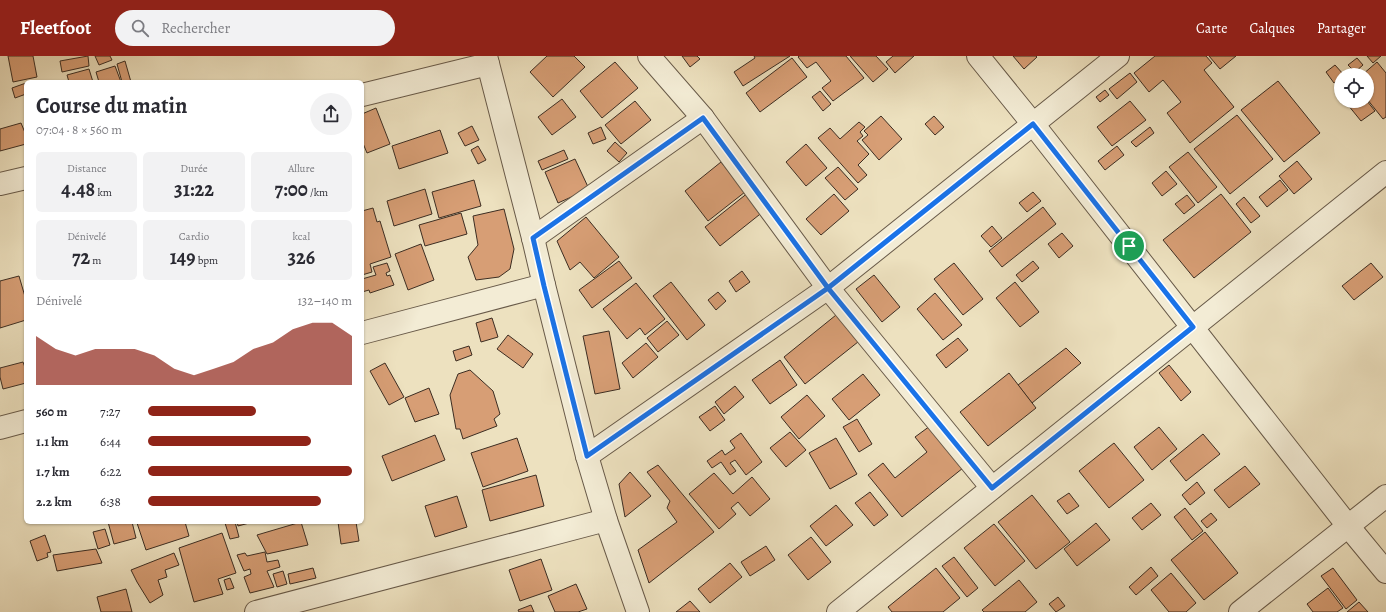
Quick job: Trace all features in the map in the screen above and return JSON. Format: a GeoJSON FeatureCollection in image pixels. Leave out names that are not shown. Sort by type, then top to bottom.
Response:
{"type":"FeatureCollection","features":[{"type":"Feature","properties":{"kind":"street"},"geometry":{"type":"LineString","coordinates":[[649,56],[703,118],[828,288],[992,488]]}},
{"type":"Feature","properties":{"kind":"street"},"geometry":{"type":"LineString","coordinates":[[978,56],[1193,327],[1348,526],[1386,572]]}},
{"type":"Feature","properties":{"kind":"street"},"geometry":{"type":"LineString","coordinates":[[587,456],[828,288],[1118,56]]}},
{"type":"Feature","properties":{"kind":"street"},"geometry":{"type":"LineString","coordinates":[[364,94],[487,60],[587,456],[606,520],[638,612]]}},
{"type":"Feature","properties":{"kind":"street"},"geometry":{"type":"LineString","coordinates":[[533,238],[703,118]]}},
{"type":"Feature","properties":{"kind":"street"},"geometry":{"type":"LineString","coordinates":[[848,609],[992,488],[1386,172]]}},
{"type":"Feature","properties":{"kind":"street"},"geometry":{"type":"LineString","coordinates":[[0,184],[24,178]]}},
{"type":"Feature","properties":{"kind":"street"},"geometry":{"type":"LineString","coordinates":[[364,332],[544,286]]}},
{"type":"Feature","properties":{"kind":"street"},"geometry":{"type":"LineString","coordinates":[[0,428],[24,422]]}},
{"type":"Feature","properties":{"kind":"street"},"geometry":{"type":"LineString","coordinates":[[1240,612],[1386,496]]}},
{"type":"Feature","properties":{"kind":"street"},"geometry":{"type":"LineString","coordinates":[[256,612],[606,520]]}},
{"type":"Feature","properties":{"kind":"building"},"geometry":{"type":"Polygon","coordinates":[[[8,56],[33,56],[37,77],[13,82],[8,56]]]}},
{"type":"Feature","properties":{"kind":"building"},"geometry":{"type":"Polygon","coordinates":[[[88,56],[89,66],[62,72],[60,61],[88,56]]]}},
{"type":"Feature","properties":{"kind":"building"},"geometry":{"type":"Polygon","coordinates":[[[95,56],[110,56],[112,60],[99,65],[95,56]]]}},
{"type":"Feature","properties":{"kind":"building"},"geometry":{"type":"Polygon","coordinates":[[[547,56],[574,56],[585,67],[553,97],[530,72],[547,56]]]}},
{"type":"Feature","properties":{"kind":"building"},"geometry":{"type":"Polygon","coordinates":[[[682,56],[697,56],[700,59],[690,67],[682,56]]]}},
{"type":"Feature","properties":{"kind":"building"},"geometry":{"type":"Polygon","coordinates":[[[754,56],[790,56],[743,86],[734,72],[755,58],[754,56]]]}},
{"type":"Feature","properties":{"kind":"building"},"geometry":{"type":"Polygon","coordinates":[[[846,56],[864,78],[833,101],[822,88],[831,81],[816,62],[807,68],[798,57],[846,56]]]}},
{"type":"Feature","properties":{"kind":"building"},"geometry":{"type":"Polygon","coordinates":[[[850,56],[876,56],[888,69],[873,82],[850,56]]]}},
{"type":"Feature","properties":{"kind":"building"},"geometry":{"type":"Polygon","coordinates":[[[893,56],[914,56],[895,73],[886,62],[893,56]]]}},
{"type":"Feature","properties":{"kind":"building"},"geometry":{"type":"Polygon","coordinates":[[[1013,56],[1036,56],[1037,57],[1024,69],[1013,56]]]}},
{"type":"Feature","properties":{"kind":"building"},"geometry":{"type":"Polygon","coordinates":[[[1155,56],[1206,56],[1212,63],[1204,70],[1234,107],[1190,143],[1167,113],[1181,102],[1163,80],[1149,92],[1134,73],[1155,56]]]}},
{"type":"Feature","properties":{"kind":"building"},"geometry":{"type":"Polygon","coordinates":[[[1209,56],[1236,56],[1220,69],[1209,56]]]}},
{"type":"Feature","properties":{"kind":"building"},"geometry":{"type":"Polygon","coordinates":[[[1367,56],[1381,56],[1373,63],[1367,56]]]}},
{"type":"Feature","properties":{"kind":"building"},"geometry":{"type":"Polygon","coordinates":[[[792,58],[807,77],[760,112],[746,93],[792,58]]]}},
{"type":"Feature","properties":{"kind":"building"},"geometry":{"type":"Polygon","coordinates":[[[1357,58],[1363,65],[1360,68],[1351,68],[1348,65],[1357,58]]]}},
{"type":"Feature","properties":{"kind":"building"},"geometry":{"type":"Polygon","coordinates":[[[125,61],[130,80],[121,80],[117,64],[125,61]]]}},
{"type":"Feature","properties":{"kind":"building"},"geometry":{"type":"Polygon","coordinates":[[[615,62],[638,88],[602,118],[580,91],[615,62]]]}},
{"type":"Feature","properties":{"kind":"building"},"geometry":{"type":"Polygon","coordinates":[[[1377,62],[1386,73],[1386,117],[1383,119],[1374,108],[1374,68],[1370,68],[1377,62]]]}},
{"type":"Feature","properties":{"kind":"building"},"geometry":{"type":"Polygon","coordinates":[[[1335,65],[1338,68],[1334,68],[1334,83],[1326,72],[1335,65]]]}},
{"type":"Feature","properties":{"kind":"building"},"geometry":{"type":"Polygon","coordinates":[[[115,66],[120,80],[98,80],[96,72],[115,66]]]}},
{"type":"Feature","properties":{"kind":"building"},"geometry":{"type":"Polygon","coordinates":[[[89,69],[92,80],[68,80],[67,75],[89,69]]]}},
{"type":"Feature","properties":{"kind":"building"},"geometry":{"type":"Polygon","coordinates":[[[1130,73],[1137,82],[1117,99],[1109,89],[1130,73]]]}},
{"type":"Feature","properties":{"kind":"building"},"geometry":{"type":"Polygon","coordinates":[[[1278,81],[1320,133],[1284,162],[1241,110],[1278,81]]]}},
{"type":"Feature","properties":{"kind":"building"},"geometry":{"type":"Polygon","coordinates":[[[24,84],[24,95],[15,98],[12,88],[24,84]]]}},
{"type":"Feature","properties":{"kind":"building"},"geometry":{"type":"Polygon","coordinates":[[[1105,90],[1109,95],[1100,102],[1096,97],[1105,90]]]}},
{"type":"Feature","properties":{"kind":"building"},"geometry":{"type":"Polygon","coordinates":[[[820,91],[831,104],[823,111],[812,97],[820,91]]]}},
{"type":"Feature","properties":{"kind":"building"},"geometry":{"type":"Polygon","coordinates":[[[562,99],[576,117],[552,135],[538,117],[562,99]]]}},
{"type":"Feature","properties":{"kind":"building"},"geometry":{"type":"Polygon","coordinates":[[[635,101],[651,120],[621,144],[605,125],[635,101]]]}},
{"type":"Feature","properties":{"kind":"building"},"geometry":{"type":"Polygon","coordinates":[[[1130,101],[1146,120],[1112,146],[1097,127],[1130,101]]]}},
{"type":"Feature","properties":{"kind":"building"},"geometry":{"type":"Polygon","coordinates":[[[376,108],[390,144],[367,153],[364,146],[364,113],[376,108]]]}},
{"type":"Feature","properties":{"kind":"building"},"geometry":{"type":"Polygon","coordinates":[[[1350,108],[1373,108],[1375,111],[1361,121],[1350,108]]]}},
{"type":"Feature","properties":{"kind":"building"},"geometry":{"type":"Polygon","coordinates":[[[1237,115],[1273,159],[1230,194],[1194,149],[1237,115]]]}},
{"type":"Feature","properties":{"kind":"building"},"geometry":{"type":"Polygon","coordinates":[[[881,116],[902,139],[879,160],[862,140],[868,135],[864,131],[881,116]]]}},
{"type":"Feature","properties":{"kind":"building"},"geometry":{"type":"Polygon","coordinates":[[[934,116],[944,127],[935,135],[925,124],[934,116]]]}},
{"type":"Feature","properties":{"kind":"building"},"geometry":{"type":"Polygon","coordinates":[[[859,122],[865,127],[860,132],[863,136],[857,141],[869,154],[858,165],[867,175],[858,183],[818,138],[830,128],[840,139],[859,122]]]}},
{"type":"Feature","properties":{"kind":"building"},"geometry":{"type":"Polygon","coordinates":[[[21,123],[24,130],[24,145],[0,151],[0,129],[21,123]]]}},
{"type":"Feature","properties":{"kind":"building"},"geometry":{"type":"Polygon","coordinates":[[[472,126],[479,140],[465,146],[458,133],[472,126]]]}},
{"type":"Feature","properties":{"kind":"building"},"geometry":{"type":"Polygon","coordinates":[[[601,127],[606,139],[593,144],[588,133],[601,127]]]}},
{"type":"Feature","properties":{"kind":"building"},"geometry":{"type":"Polygon","coordinates":[[[1150,127],[1154,133],[1136,147],[1131,142],[1150,127]]]}},
{"type":"Feature","properties":{"kind":"building"},"geometry":{"type":"Polygon","coordinates":[[[440,130],[448,153],[399,169],[392,146],[440,130]]]}},
{"type":"Feature","properties":{"kind":"building"},"geometry":{"type":"Polygon","coordinates":[[[615,142],[627,153],[619,162],[607,151],[615,142]]]}},
{"type":"Feature","properties":{"kind":"building"},"geometry":{"type":"Polygon","coordinates":[[[806,144],[827,168],[806,186],[786,162],[806,144]]]}},
{"type":"Feature","properties":{"kind":"building"},"geometry":{"type":"Polygon","coordinates":[[[478,146],[486,160],[478,164],[471,150],[478,146]]]}},
{"type":"Feature","properties":{"kind":"building"},"geometry":{"type":"Polygon","coordinates":[[[1117,146],[1124,155],[1105,170],[1098,161],[1117,146]]]}},
{"type":"Feature","properties":{"kind":"building"},"geometry":{"type":"Polygon","coordinates":[[[564,150],[568,159],[542,170],[538,161],[564,150]]]}},
{"type":"Feature","properties":{"kind":"building"},"geometry":{"type":"Polygon","coordinates":[[[1188,152],[1217,187],[1198,203],[1169,167],[1188,152]]]}},
{"type":"Feature","properties":{"kind":"building"},"geometry":{"type":"Polygon","coordinates":[[[575,159],[589,189],[558,203],[545,172],[575,159]]]}},
{"type":"Feature","properties":{"kind":"building"},"geometry":{"type":"Polygon","coordinates":[[[1297,161],[1312,179],[1294,194],[1279,176],[1297,161]]]}},
{"type":"Feature","properties":{"kind":"building"},"geometry":{"type":"Polygon","coordinates":[[[721,162],[745,192],[708,221],[685,191],[721,162]]]}},
{"type":"Feature","properties":{"kind":"building"},"geometry":{"type":"Polygon","coordinates":[[[838,167],[858,189],[845,200],[825,178],[838,167]]]}},
{"type":"Feature","properties":{"kind":"building"},"geometry":{"type":"Polygon","coordinates":[[[1166,171],[1177,184],[1162,196],[1152,183],[1166,171]]]}},
{"type":"Feature","properties":{"kind":"building"},"geometry":{"type":"Polygon","coordinates":[[[474,180],[481,206],[439,218],[432,192],[474,180]]]}},
{"type":"Feature","properties":{"kind":"building"},"geometry":{"type":"Polygon","coordinates":[[[1280,180],[1288,190],[1267,207],[1259,197],[1280,180]]]}},
{"type":"Feature","properties":{"kind":"building"},"geometry":{"type":"Polygon","coordinates":[[[425,189],[432,214],[394,226],[387,201],[425,189]]]}},
{"type":"Feature","properties":{"kind":"building"},"geometry":{"type":"Polygon","coordinates":[[[749,192],[764,211],[720,246],[705,227],[749,192]]]}},
{"type":"Feature","properties":{"kind":"building"},"geometry":{"type":"Polygon","coordinates":[[[1033,192],[1041,201],[1027,212],[1019,203],[1033,192]]]}},
{"type":"Feature","properties":{"kind":"building"},"geometry":{"type":"Polygon","coordinates":[[[834,194],[849,211],[821,235],[806,219],[834,194]]]}},
{"type":"Feature","properties":{"kind":"building"},"geometry":{"type":"Polygon","coordinates":[[[1221,194],[1251,232],[1194,278],[1163,240],[1221,194]]]}},
{"type":"Feature","properties":{"kind":"building"},"geometry":{"type":"Polygon","coordinates":[[[1187,195],[1195,205],[1184,214],[1175,204],[1187,195]]]}},
{"type":"Feature","properties":{"kind":"building"},"geometry":{"type":"Polygon","coordinates":[[[1244,197],[1260,216],[1251,223],[1236,204],[1244,197]]]}},
{"type":"Feature","properties":{"kind":"building"},"geometry":{"type":"Polygon","coordinates":[[[1043,207],[1056,224],[1002,267],[989,251],[1043,207]]]}},
{"type":"Feature","properties":{"kind":"building"},"geometry":{"type":"Polygon","coordinates":[[[373,208],[377,222],[380,221],[391,257],[370,264],[372,272],[364,274],[364,210],[373,208]]]}},
{"type":"Feature","properties":{"kind":"building"},"geometry":{"type":"Polygon","coordinates":[[[504,209],[514,249],[510,269],[499,277],[476,280],[468,257],[478,245],[473,216],[504,209]]]}},
{"type":"Feature","properties":{"kind":"building"},"geometry":{"type":"Polygon","coordinates":[[[461,213],[467,234],[425,246],[419,225],[461,213]]]}},
{"type":"Feature","properties":{"kind":"building"},"geometry":{"type":"Polygon","coordinates":[[[586,217],[619,257],[594,278],[580,262],[570,270],[557,241],[586,217]]]}},
{"type":"Feature","properties":{"kind":"building"},"geometry":{"type":"Polygon","coordinates":[[[992,226],[1002,238],[991,247],[981,236],[992,226]]]}},
{"type":"Feature","properties":{"kind":"building"},"geometry":{"type":"Polygon","coordinates":[[[1062,233],[1073,246],[1059,258],[1048,244],[1062,233]]]}},
{"type":"Feature","properties":{"kind":"building"},"geometry":{"type":"Polygon","coordinates":[[[421,244],[434,280],[408,290],[395,254],[421,244]]]}},
{"type":"Feature","properties":{"kind":"building"},"geometry":{"type":"Polygon","coordinates":[[[619,261],[632,278],[592,308],[579,290],[619,261]]]}},
{"type":"Feature","properties":{"kind":"building"},"geometry":{"type":"Polygon","coordinates":[[[1033,261],[1039,268],[1022,282],[1016,275],[1033,261]]]}},
{"type":"Feature","properties":{"kind":"building"},"geometry":{"type":"Polygon","coordinates":[[[387,263],[390,271],[386,273],[387,276],[390,275],[394,285],[370,293],[369,290],[364,291],[364,278],[376,275],[373,267],[387,263]]]}},
{"type":"Feature","properties":{"kind":"building"},"geometry":{"type":"Polygon","coordinates":[[[954,263],[983,299],[963,315],[934,279],[954,263]]]}},
{"type":"Feature","properties":{"kind":"building"},"geometry":{"type":"Polygon","coordinates":[[[1371,263],[1383,277],[1354,300],[1342,286],[1371,263]]]}},
{"type":"Feature","properties":{"kind":"building"},"geometry":{"type":"Polygon","coordinates":[[[742,271],[750,282],[736,292],[729,281],[742,271]]]}},
{"type":"Feature","properties":{"kind":"building"},"geometry":{"type":"Polygon","coordinates":[[[874,275],[900,307],[882,322],[856,289],[874,275]]]}},
{"type":"Feature","properties":{"kind":"building"},"geometry":{"type":"Polygon","coordinates":[[[19,276],[24,293],[24,321],[0,328],[0,281],[19,276]]]}},
{"type":"Feature","properties":{"kind":"building"},"geometry":{"type":"Polygon","coordinates":[[[671,282],[705,325],[687,340],[653,296],[671,282]]]}},
{"type":"Feature","properties":{"kind":"building"},"geometry":{"type":"Polygon","coordinates":[[[1015,282],[1039,312],[1020,327],[996,298],[1015,282]]]}},
{"type":"Feature","properties":{"kind":"building"},"geometry":{"type":"Polygon","coordinates":[[[636,283],[665,319],[645,335],[640,328],[627,339],[603,309],[636,283]]]}},
{"type":"Feature","properties":{"kind":"building"},"geometry":{"type":"Polygon","coordinates":[[[718,292],[726,301],[716,310],[708,300],[718,292]]]}},
{"type":"Feature","properties":{"kind":"building"},"geometry":{"type":"Polygon","coordinates":[[[935,293],[962,325],[943,340],[917,309],[935,293]]]}},
{"type":"Feature","properties":{"kind":"building"},"geometry":{"type":"Polygon","coordinates":[[[841,311],[863,338],[805,384],[784,357],[841,311]]]}},
{"type":"Feature","properties":{"kind":"building"},"geometry":{"type":"Polygon","coordinates":[[[492,318],[498,337],[481,342],[476,323],[492,318]]]}},
{"type":"Feature","properties":{"kind":"building"},"geometry":{"type":"Polygon","coordinates":[[[667,321],[679,335],[658,352],[647,338],[667,321]]]}},
{"type":"Feature","properties":{"kind":"building"},"geometry":{"type":"Polygon","coordinates":[[[609,331],[620,389],[595,394],[583,336],[609,331]]]}},
{"type":"Feature","properties":{"kind":"building"},"geometry":{"type":"Polygon","coordinates":[[[508,335],[533,354],[523,368],[497,349],[508,335]]]}},
{"type":"Feature","properties":{"kind":"building"},"geometry":{"type":"Polygon","coordinates":[[[958,338],[968,350],[946,368],[936,355],[958,338]]]}},
{"type":"Feature","properties":{"kind":"building"},"geometry":{"type":"Polygon","coordinates":[[[646,343],[658,357],[633,378],[622,363],[646,343]]]}},
{"type":"Feature","properties":{"kind":"building"},"geometry":{"type":"Polygon","coordinates":[[[469,346],[472,355],[456,361],[453,351],[469,346]]]}},
{"type":"Feature","properties":{"kind":"building"},"geometry":{"type":"Polygon","coordinates":[[[1066,348],[1081,363],[1032,403],[1018,385],[1066,348]]]}},
{"type":"Feature","properties":{"kind":"building"},"geometry":{"type":"Polygon","coordinates":[[[780,360],[797,385],[770,404],[752,380],[780,360]]]}},
{"type":"Feature","properties":{"kind":"building"},"geometry":{"type":"Polygon","coordinates":[[[23,362],[24,384],[3,389],[0,377],[0,368],[23,362]]]}},
{"type":"Feature","properties":{"kind":"building"},"geometry":{"type":"Polygon","coordinates":[[[385,363],[404,397],[389,405],[370,371],[385,363]]]}},
{"type":"Feature","properties":{"kind":"building"},"geometry":{"type":"Polygon","coordinates":[[[1169,365],[1191,392],[1181,401],[1159,373],[1169,365]]]}},
{"type":"Feature","properties":{"kind":"building"},"geometry":{"type":"Polygon","coordinates":[[[470,370],[493,391],[500,414],[494,419],[497,426],[463,439],[460,429],[456,429],[450,395],[458,374],[470,370]]]}},
{"type":"Feature","properties":{"kind":"building"},"geometry":{"type":"Polygon","coordinates":[[[1009,373],[1036,408],[988,446],[960,412],[1009,373]]]}},
{"type":"Feature","properties":{"kind":"building"},"geometry":{"type":"Polygon","coordinates":[[[863,374],[880,395],[849,420],[832,399],[863,374]]]}},
{"type":"Feature","properties":{"kind":"building"},"geometry":{"type":"Polygon","coordinates":[[[735,386],[744,397],[724,414],[715,402],[735,386]]]}},
{"type":"Feature","properties":{"kind":"building"},"geometry":{"type":"Polygon","coordinates":[[[429,388],[439,414],[415,422],[405,398],[429,388]]]}},
{"type":"Feature","properties":{"kind":"building"},"geometry":{"type":"Polygon","coordinates":[[[807,395],[825,416],[799,439],[781,417],[807,395]]]}},
{"type":"Feature","properties":{"kind":"building"},"geometry":{"type":"Polygon","coordinates":[[[715,406],[725,420],[710,431],[699,417],[715,406]]]}},
{"type":"Feature","properties":{"kind":"building"},"geometry":{"type":"Polygon","coordinates":[[[857,419],[872,444],[859,452],[843,427],[857,419]]]}},
{"type":"Feature","properties":{"kind":"building"},"geometry":{"type":"Polygon","coordinates":[[[930,426],[963,468],[902,517],[868,475],[883,463],[895,478],[927,452],[915,437],[930,426]]]}},
{"type":"Feature","properties":{"kind":"building"},"geometry":{"type":"Polygon","coordinates":[[[1159,427],[1177,449],[1152,470],[1134,447],[1159,427]]]}},
{"type":"Feature","properties":{"kind":"building"},"geometry":{"type":"Polygon","coordinates":[[[790,432],[806,450],[786,467],[770,448],[790,432]]]}},
{"type":"Feature","properties":{"kind":"building"},"geometry":{"type":"Polygon","coordinates":[[[741,433],[762,462],[746,475],[735,460],[730,463],[736,471],[730,475],[721,462],[712,468],[707,461],[722,450],[725,455],[735,448],[730,441],[741,433]]]}},
{"type":"Feature","properties":{"kind":"building"},"geometry":{"type":"Polygon","coordinates":[[[1203,434],[1220,454],[1186,481],[1170,461],[1203,434]]]}},
{"type":"Feature","properties":{"kind":"building"},"geometry":{"type":"Polygon","coordinates":[[[435,435],[445,460],[392,481],[382,456],[435,435]]]}},
{"type":"Feature","properties":{"kind":"building"},"geometry":{"type":"Polygon","coordinates":[[[517,438],[528,471],[483,487],[471,453],[517,438]]]}},
{"type":"Feature","properties":{"kind":"building"},"geometry":{"type":"Polygon","coordinates":[[[836,438],[857,474],[830,489],[809,453],[836,438]]]}},
{"type":"Feature","properties":{"kind":"building"},"geometry":{"type":"Polygon","coordinates":[[[1114,443],[1144,480],[1109,508],[1079,471],[1114,443]]]}},
{"type":"Feature","properties":{"kind":"building"},"geometry":{"type":"Polygon","coordinates":[[[658,465],[714,532],[649,583],[638,550],[677,522],[667,508],[670,501],[647,472],[658,465]]]}},
{"type":"Feature","properties":{"kind":"building"},"geometry":{"type":"Polygon","coordinates":[[[1245,466],[1260,484],[1229,508],[1214,490],[1245,466]]]}},
{"type":"Feature","properties":{"kind":"building"},"geometry":{"type":"Polygon","coordinates":[[[630,472],[651,496],[625,517],[619,484],[630,472]]]}},
{"type":"Feature","properties":{"kind":"building"},"geometry":{"type":"Polygon","coordinates":[[[714,473],[733,494],[752,477],[770,499],[750,516],[738,502],[731,508],[736,514],[719,529],[689,494],[714,473]]]}},
{"type":"Feature","properties":{"kind":"building"},"geometry":{"type":"Polygon","coordinates":[[[536,475],[544,506],[490,521],[482,490],[536,475]]]}},
{"type":"Feature","properties":{"kind":"building"},"geometry":{"type":"Polygon","coordinates":[[[1197,482],[1205,493],[1190,505],[1182,495],[1197,482]]]}},
{"type":"Feature","properties":{"kind":"building"},"geometry":{"type":"Polygon","coordinates":[[[870,492],[888,515],[874,526],[855,503],[870,492]]]}},
{"type":"Feature","properties":{"kind":"building"},"geometry":{"type":"Polygon","coordinates":[[[1069,493],[1079,506],[1067,514],[1057,501],[1069,493]]]}},
{"type":"Feature","properties":{"kind":"building"},"geometry":{"type":"Polygon","coordinates":[[[1032,495],[1070,542],[1036,569],[998,522],[1032,495]]]}},
{"type":"Feature","properties":{"kind":"building"},"geometry":{"type":"Polygon","coordinates":[[[457,496],[467,527],[435,537],[425,506],[457,496]]]}},
{"type":"Feature","properties":{"kind":"building"},"geometry":{"type":"Polygon","coordinates":[[[1151,503],[1161,515],[1142,530],[1132,518],[1151,503]]]}},
{"type":"Feature","properties":{"kind":"building"},"geometry":{"type":"Polygon","coordinates":[[[836,505],[853,525],[826,546],[810,526],[836,505]]]}},
{"type":"Feature","properties":{"kind":"building"},"geometry":{"type":"Polygon","coordinates":[[[1185,508],[1203,531],[1192,540],[1174,517],[1185,508]]]}},
{"type":"Feature","properties":{"kind":"building"},"geometry":{"type":"Polygon","coordinates":[[[1211,513],[1217,520],[1207,528],[1201,521],[1211,513]]]}},
{"type":"Feature","properties":{"kind":"building"},"geometry":{"type":"Polygon","coordinates":[[[1096,523],[1110,540],[1077,566],[1064,549],[1096,523]]]}},
{"type":"Feature","properties":{"kind":"building"},"geometry":{"type":"Polygon","coordinates":[[[109,524],[132,524],[136,538],[114,544],[109,524]]]}},
{"type":"Feature","properties":{"kind":"building"},"geometry":{"type":"Polygon","coordinates":[[[137,524],[186,524],[189,536],[146,550],[137,524]]]}},
{"type":"Feature","properties":{"kind":"building"},"geometry":{"type":"Polygon","coordinates":[[[225,524],[236,524],[239,537],[230,539],[225,524]]]}},
{"type":"Feature","properties":{"kind":"building"},"geometry":{"type":"Polygon","coordinates":[[[294,524],[302,524],[308,545],[267,554],[257,535],[294,524]]]}},
{"type":"Feature","properties":{"kind":"building"},"geometry":{"type":"Polygon","coordinates":[[[338,524],[356,524],[359,541],[341,544],[338,524]]]}},
{"type":"Feature","properties":{"kind":"building"},"geometry":{"type":"Polygon","coordinates":[[[994,524],[1025,561],[995,586],[964,548],[994,524]]]}},
{"type":"Feature","properties":{"kind":"building"},"geometry":{"type":"Polygon","coordinates":[[[105,529],[110,545],[98,549],[93,532],[105,529]]]}},
{"type":"Feature","properties":{"kind":"building"},"geometry":{"type":"Polygon","coordinates":[[[1205,532],[1238,573],[1204,600],[1171,560],[1205,532]]]}},
{"type":"Feature","properties":{"kind":"building"},"geometry":{"type":"Polygon","coordinates":[[[222,533],[236,573],[218,579],[223,594],[194,602],[179,548],[222,533]]]}},
{"type":"Feature","properties":{"kind":"building"},"geometry":{"type":"Polygon","coordinates":[[[45,535],[51,552],[47,553],[48,557],[37,561],[30,541],[45,535]]]}},
{"type":"Feature","properties":{"kind":"building"},"geometry":{"type":"Polygon","coordinates":[[[811,537],[831,562],[808,580],[788,555],[811,537]]]}},
{"type":"Feature","properties":{"kind":"building"},"geometry":{"type":"Polygon","coordinates":[[[766,546],[775,560],[750,576],[741,562],[766,546]]]}},
{"type":"Feature","properties":{"kind":"building"},"geometry":{"type":"Polygon","coordinates":[[[96,549],[102,563],[57,571],[53,555],[96,549]]]}},
{"type":"Feature","properties":{"kind":"building"},"geometry":{"type":"Polygon","coordinates":[[[265,552],[267,562],[278,560],[280,567],[267,571],[274,587],[250,593],[244,577],[251,574],[250,569],[244,571],[237,555],[245,553],[247,556],[265,552]]]}},
{"type":"Feature","properties":{"kind":"building"},"geometry":{"type":"Polygon","coordinates":[[[174,553],[179,565],[165,570],[167,577],[158,580],[163,595],[150,603],[131,570],[174,553]]]}},
{"type":"Feature","properties":{"kind":"building"},"geometry":{"type":"Polygon","coordinates":[[[954,557],[978,588],[967,597],[942,566],[954,557]]]}},
{"type":"Feature","properties":{"kind":"building"},"geometry":{"type":"Polygon","coordinates":[[[541,559],[552,590],[520,601],[509,570],[541,559]]]}},
{"type":"Feature","properties":{"kind":"building"},"geometry":{"type":"Polygon","coordinates":[[[730,563],[742,577],[710,603],[698,589],[730,563]]]}},
{"type":"Feature","properties":{"kind":"building"},"geometry":{"type":"Polygon","coordinates":[[[1151,567],[1158,576],[1136,595],[1129,587],[1151,567]]]}},
{"type":"Feature","properties":{"kind":"building"},"geometry":{"type":"Polygon","coordinates":[[[313,568],[316,578],[290,584],[288,574],[313,568]]]}},
{"type":"Feature","properties":{"kind":"building"},"geometry":{"type":"Polygon","coordinates":[[[936,568],[960,598],[943,612],[892,612],[888,607],[936,568]]]}},
{"type":"Feature","properties":{"kind":"building"},"geometry":{"type":"Polygon","coordinates":[[[1333,568],[1357,600],[1346,609],[1321,576],[1333,568]]]}},
{"type":"Feature","properties":{"kind":"building"},"geometry":{"type":"Polygon","coordinates":[[[283,571],[287,584],[277,587],[273,574],[283,571]]]}},
{"type":"Feature","properties":{"kind":"building"},"geometry":{"type":"Polygon","coordinates":[[[1171,573],[1196,603],[1186,612],[1169,612],[1151,590],[1171,573]]]}},
{"type":"Feature","properties":{"kind":"building"},"geometry":{"type":"Polygon","coordinates":[[[230,578],[234,588],[227,590],[224,580],[230,578]]]}},
{"type":"Feature","properties":{"kind":"building"},"geometry":{"type":"Polygon","coordinates":[[[1019,580],[1037,602],[1025,612],[984,612],[982,610],[1019,580]]]}},
{"type":"Feature","properties":{"kind":"building"},"geometry":{"type":"Polygon","coordinates":[[[576,584],[587,609],[578,612],[555,612],[548,596],[576,584]]]}},
{"type":"Feature","properties":{"kind":"building"},"geometry":{"type":"Polygon","coordinates":[[[1328,588],[1343,608],[1337,612],[1313,612],[1307,604],[1328,588]]]}},
{"type":"Feature","properties":{"kind":"building"},"geometry":{"type":"Polygon","coordinates":[[[126,589],[132,612],[101,612],[97,597],[126,589]]]}},
{"type":"Feature","properties":{"kind":"building"},"geometry":{"type":"Polygon","coordinates":[[[1058,597],[1065,606],[1056,612],[1049,604],[1058,597]]]}},
{"type":"Feature","properties":{"kind":"building"},"geometry":{"type":"Polygon","coordinates":[[[690,601],[700,612],[676,612],[690,601]]]}},
{"type":"Feature","properties":{"kind":"building"},"geometry":{"type":"Polygon","coordinates":[[[1359,602],[1368,612],[1347,612],[1359,602]]]}},
{"type":"Feature","properties":{"kind":"building"},"geometry":{"type":"Polygon","coordinates":[[[531,605],[534,612],[519,612],[518,610],[531,605]]]}},
{"type":"Feature","properties":{"kind":"route"},"geometry":{"type":"LineString","coordinates":[[1129,246],[1033,124],[828,288],[587,456],[533,238],[703,118],[828,288],[992,488],[1193,327],[1129,246]]}}]}
